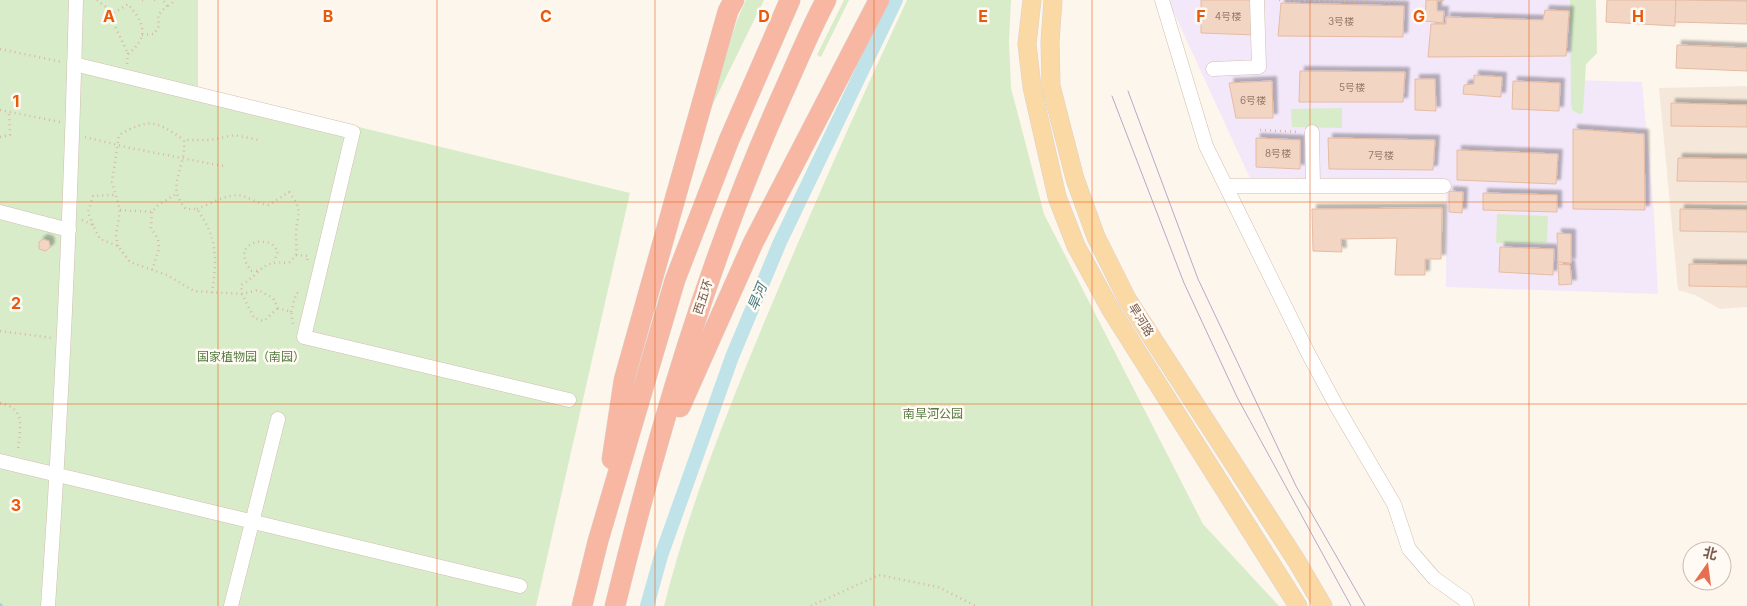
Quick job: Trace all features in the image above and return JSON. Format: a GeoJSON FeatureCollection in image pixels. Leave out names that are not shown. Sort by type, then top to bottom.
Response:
{"type":"FeatureCollection","features":[{"type":"Feature","properties":{"kind":"highway"},"geometry":{"type":"LineString","coordinates":[[598,541],[624,380],[728,11],[734,0]]}},
{"type":"Feature","properties":{"kind":"highway"},"geometry":{"type":"LineString","coordinates":[[582,606],[598,541],[675,280],[730,140],[790,0]]}},
{"type":"Feature","properties":{"kind":"highway","name":"西五环"},"geometry":{"type":"LineString","coordinates":[[615,606],[644,486],[705,290],[757,150],[826,0]]}},
{"type":"Feature","properties":{"kind":"highway"},"geometry":{"type":"LineString","coordinates":[[644,486],[753,243],[879,0]]}},
{"type":"Feature","properties":{"kind":"main road","name":"旱河路"},"geometry":{"type":"LineString","coordinates":[[1032,0],[1027,44],[1032,87],[1057,197],[1076,246],[1111,310],[1298,606]]}},
{"type":"Feature","properties":{"kind":"main road","name":"旱河路"},"geometry":{"type":"LineString","coordinates":[[1053,0],[1050,42],[1051,86],[1075,179],[1096,237],[1127,299],[1296,560],[1323,606]]}},
{"type":"Feature","properties":{"kind":"lane"},"geometry":{"type":"LineString","coordinates":[[48,606],[57,475],[69,230],[76,0]]}},
{"type":"Feature","properties":{"kind":"lane"},"geometry":{"type":"LineString","coordinates":[[1162,0],[1206,146],[1337,407],[1394,504],[1409,549],[1434,578],[1465,600],[1467,606]]}},
{"type":"Feature","properties":{"kind":"lane"},"geometry":{"type":"LineString","coordinates":[[1214,69],[1259,67],[1257,0]]}},
{"type":"Feature","properties":{"kind":"lane"},"geometry":{"type":"LineString","coordinates":[[74,64],[353,132],[304,337],[569,400]]}},
{"type":"Feature","properties":{"kind":"lane"},"geometry":{"type":"LineString","coordinates":[[1305,132],[1312,185]]}},
{"type":"Feature","properties":{"kind":"lane"},"geometry":{"type":"LineString","coordinates":[[1226,186],[1444,186]]}},
{"type":"Feature","properties":{"kind":"lane"},"geometry":{"type":"LineString","coordinates":[[0,212],[69,230]]}},
{"type":"Feature","properties":{"kind":"lane"},"geometry":{"type":"LineString","coordinates":[[231,606],[254,522],[278,419]]}},
{"type":"Feature","properties":{"kind":"lane"},"geometry":{"type":"LineString","coordinates":[[0,461],[520,586]]}},
{"type":"Feature","properties":{"kind":"path"},"geometry":{"type":"LineString","coordinates":[[97,0],[114,13],[116,28],[128,54],[127,65],[119,75]]}},
{"type":"Feature","properties":{"kind":"path"},"geometry":{"type":"LineString","coordinates":[[163,0],[167,6]]}},
{"type":"Feature","properties":{"kind":"path"},"geometry":{"type":"LineString","coordinates":[[142,35],[154,34],[159,26],[158,15],[176,0]]}},
{"type":"Feature","properties":{"kind":"path"},"geometry":{"type":"LineString","coordinates":[[1279,0],[1407,2]]}},
{"type":"Feature","properties":{"kind":"path"},"geometry":{"type":"LineString","coordinates":[[114,13],[128,2],[141,19],[142,35],[138,46],[128,54]]}},
{"type":"Feature","properties":{"kind":"path"},"geometry":{"type":"LineString","coordinates":[[0,49],[74,64]]}},
{"type":"Feature","properties":{"kind":"path"},"geometry":{"type":"LineString","coordinates":[[0,110],[73,129],[130,148],[223,166]]}},
{"type":"Feature","properties":{"kind":"path"},"geometry":{"type":"LineString","coordinates":[[0,137],[10,135],[9,112]]}},
{"type":"Feature","properties":{"kind":"path"},"geometry":{"type":"LineString","coordinates":[[258,140],[235,135],[210,140],[184,140],[154,123],[139,124],[119,135],[112,182],[114,195],[120,210],[116,236],[118,246],[130,262],[167,275],[194,291],[242,294],[258,290],[273,298],[278,308],[291,312]]}},
{"type":"Feature","properties":{"kind":"path"},"geometry":{"type":"LineString","coordinates":[[1260,130],[1305,132]]}},
{"type":"Feature","properties":{"kind":"path"},"geometry":{"type":"LineString","coordinates":[[184,140],[183,157],[174,190],[186,209],[197,209],[231,196],[242,196],[255,203],[269,205],[289,192],[297,203],[300,216],[296,234],[296,255],[289,263],[274,262],[256,271],[251,271],[245,261],[244,250],[249,244],[259,241],[271,243],[278,251],[274,262]]}},
{"type":"Feature","properties":{"kind":"path"},"geometry":{"type":"LineString","coordinates":[[152,270],[159,249],[158,239],[151,228],[152,212],[157,206],[176,194]]}},
{"type":"Feature","properties":{"kind":"path"},"geometry":{"type":"LineString","coordinates":[[114,195],[93,196],[88,212],[100,239],[118,246]]}},
{"type":"Feature","properties":{"kind":"path"},"geometry":{"type":"LineString","coordinates":[[197,209],[210,227],[215,242],[212,293]]}},
{"type":"Feature","properties":{"kind":"path"},"geometry":{"type":"LineString","coordinates":[[120,210],[152,212]]}},
{"type":"Feature","properties":{"kind":"path"},"geometry":{"type":"LineString","coordinates":[[69,215],[93,225]]}},
{"type":"Feature","properties":{"kind":"path"},"geometry":{"type":"LineString","coordinates":[[296,255],[308,256],[307,265]]}},
{"type":"Feature","properties":{"kind":"path"},"geometry":{"type":"LineString","coordinates":[[256,271],[253,278],[241,284],[242,294],[254,318],[264,321],[278,308]]}},
{"type":"Feature","properties":{"kind":"path"},"geometry":{"type":"LineString","coordinates":[[304,337],[293,332],[291,312],[296,294],[305,286]]}},
{"type":"Feature","properties":{"kind":"path"},"geometry":{"type":"LineString","coordinates":[[0,332],[63,339]]}},
{"type":"Feature","properties":{"kind":"path"},"geometry":{"type":"LineString","coordinates":[[0,403],[15,408],[20,416],[18,465]]}},
{"type":"Feature","properties":{"kind":"path"},"geometry":{"type":"LineString","coordinates":[[811,606],[879,574],[938,587],[976,606]]}},
{"type":"Feature","properties":{"kind":"shaded area"},"geometry":{"type":"Polygon","coordinates":[[[1168,0],[1575,0],[1573,80],[1642,82],[1654,214],[1658,294],[1446,287],[1446,179],[1250,178],[1168,0]]]}},
{"type":"Feature","properties":{"kind":"shaded area"},"geometry":{"type":"Polygon","coordinates":[[[1747,86],[1747,307],[1720,309],[1695,295],[1678,290],[1659,88],[1747,86]]]}},
{"type":"Feature","properties":{"kind":"green space","name":"国家植物园（南园）"},"geometry":{"type":"Polygon","coordinates":[[[0,0],[198,0],[198,88],[630,193],[536,606],[0,606],[0,0]]]}},
{"type":"Feature","properties":{"kind":"green space"},"geometry":{"type":"Polygon","coordinates":[[[746,0],[764,0],[707,116],[737,20],[746,0]]]}},
{"type":"Feature","properties":{"kind":"green space"},"geometry":{"type":"Polygon","coordinates":[[[844,0],[849,0],[821,57],[817,55],[844,0]]]}},
{"type":"Feature","properties":{"kind":"green space","name":"南旱河公园"},"geometry":{"type":"Polygon","coordinates":[[[907,0],[1011,0],[1009,41],[1011,88],[1044,214],[1203,524],[1279,606],[664,606],[697,496],[737,389],[817,198],[907,0]]]}},
{"type":"Feature","properties":{"kind":"green space"},"geometry":{"type":"Polygon","coordinates":[[[1570,0],[1596,0],[1597,53],[1586,64],[1583,113],[1579,114],[1572,110],[1571,103],[1570,0]]]}},
{"type":"Feature","properties":{"kind":"green space"},"geometry":{"type":"Polygon","coordinates":[[[1342,108],[1342,128],[1292,127],[1291,109],[1342,108]]]}},
{"type":"Feature","properties":{"kind":"green space"},"geometry":{"type":"Polygon","coordinates":[[[1497,214],[1548,216],[1547,243],[1496,243],[1497,214]]]}},
{"type":"Feature","properties":{"kind":"building"},"geometry":{"type":"Polygon","coordinates":[[[1201,0],[1255,0],[1255,35],[1201,33],[1201,0]]]}},
{"type":"Feature","properties":{"kind":"building"},"geometry":{"type":"Polygon","coordinates":[[[1426,0],[1444,0],[1437,1],[1437,11],[1444,11],[1443,23],[1425,21],[1426,0]]]}},
{"type":"Feature","properties":{"kind":"building"},"geometry":{"type":"Polygon","coordinates":[[[1607,0],[1676,0],[1675,26],[1606,22],[1607,0]]]}},
{"type":"Feature","properties":{"kind":"building"},"geometry":{"type":"Polygon","coordinates":[[[1676,0],[1747,1],[1747,24],[1675,22],[1676,0]]]}},
{"type":"Feature","properties":{"kind":"building"},"geometry":{"type":"Polygon","coordinates":[[[1281,3],[1404,6],[1403,37],[1278,36],[1281,3]]]}},
{"type":"Feature","properties":{"kind":"building"},"geometry":{"type":"Polygon","coordinates":[[[1545,10],[1569,11],[1566,56],[1428,57],[1431,24],[1446,24],[1446,17],[1543,20],[1545,10]]]}},
{"type":"Feature","properties":{"kind":"building"},"geometry":{"type":"Polygon","coordinates":[[[1677,45],[1747,48],[1747,71],[1676,68],[1677,45]]]}},
{"type":"Feature","properties":{"kind":"building"},"geometry":{"type":"Polygon","coordinates":[[[1300,71],[1405,72],[1403,102],[1299,102],[1300,71]]]}},
{"type":"Feature","properties":{"kind":"building"},"geometry":{"type":"Polygon","coordinates":[[[1474,75],[1502,77],[1501,97],[1463,94],[1464,85],[1474,84],[1474,75]]]}},
{"type":"Feature","properties":{"kind":"building"},"geometry":{"type":"Polygon","coordinates":[[[1415,79],[1435,79],[1436,111],[1415,110],[1415,79]]]}},
{"type":"Feature","properties":{"kind":"building"},"geometry":{"type":"Polygon","coordinates":[[[1272,81],[1273,118],[1236,118],[1229,83],[1272,81]]]}},
{"type":"Feature","properties":{"kind":"building"},"geometry":{"type":"Polygon","coordinates":[[[1513,81],[1560,83],[1559,111],[1512,109],[1513,81]]]}},
{"type":"Feature","properties":{"kind":"building"},"geometry":{"type":"Polygon","coordinates":[[[1671,103],[1747,105],[1747,127],[1671,126],[1671,103]]]}},
{"type":"Feature","properties":{"kind":"building"},"geometry":{"type":"Polygon","coordinates":[[[1573,129],[1644,134],[1645,210],[1573,209],[1573,129]]]}},
{"type":"Feature","properties":{"kind":"building"},"geometry":{"type":"Polygon","coordinates":[[[1256,138],[1300,140],[1300,169],[1256,167],[1256,138]]]}},
{"type":"Feature","properties":{"kind":"building"},"geometry":{"type":"Polygon","coordinates":[[[1328,138],[1435,140],[1433,170],[1329,169],[1328,138]]]}},
{"type":"Feature","properties":{"kind":"building"},"geometry":{"type":"Polygon","coordinates":[[[1457,150],[1558,154],[1556,184],[1457,180],[1457,150]]]}},
{"type":"Feature","properties":{"kind":"building"},"geometry":{"type":"Polygon","coordinates":[[[1678,158],[1747,159],[1747,182],[1677,181],[1678,158]]]}},
{"type":"Feature","properties":{"kind":"building"},"geometry":{"type":"Polygon","coordinates":[[[1449,191],[1463,192],[1462,213],[1449,212],[1449,191]]]}},
{"type":"Feature","properties":{"kind":"building"},"geometry":{"type":"Polygon","coordinates":[[[1483,193],[1557,195],[1557,212],[1483,210],[1483,193]]]}},
{"type":"Feature","properties":{"kind":"building"},"geometry":{"type":"Polygon","coordinates":[[[1442,208],[1441,259],[1425,259],[1425,275],[1395,275],[1397,238],[1341,239],[1342,252],[1313,251],[1312,209],[1442,208]]]}},
{"type":"Feature","properties":{"kind":"building"},"geometry":{"type":"Polygon","coordinates":[[[1680,209],[1747,210],[1747,232],[1680,231],[1680,209]]]}},
{"type":"Feature","properties":{"kind":"building"},"geometry":{"type":"Polygon","coordinates":[[[1557,233],[1571,234],[1571,263],[1558,262],[1557,233]]]}},
{"type":"Feature","properties":{"kind":"building"},"geometry":{"type":"Polygon","coordinates":[[[43,239],[49,241],[50,247],[46,251],[39,249],[39,242],[43,239]]]}},
{"type":"Feature","properties":{"kind":"building"},"geometry":{"type":"Polygon","coordinates":[[[1500,247],[1554,249],[1553,275],[1499,272],[1500,247]]]}},
{"type":"Feature","properties":{"kind":"building"},"geometry":{"type":"Polygon","coordinates":[[[1558,264],[1570,265],[1572,284],[1559,285],[1558,264]]]}},
{"type":"Feature","properties":{"kind":"building"},"geometry":{"type":"Polygon","coordinates":[[[1689,264],[1747,265],[1747,287],[1689,286],[1689,264]]]}},
{"type":"Feature","properties":{"kind":"waterway","name":"旱河"},"geometry":{"type":"LineString","coordinates":[[647,606],[661,556],[732,357],[780,242],[896,0]]}},
{"type":"Feature","properties":{"kind":"tram line"},"geometry":{"type":"LineString","coordinates":[[1128,91],[1198,279],[1296,486],[1365,606]]}},
{"type":"Feature","properties":{"kind":"tram line"},"geometry":{"type":"LineString","coordinates":[[1112,96],[1184,283],[1237,397],[1351,606]]}}]}
